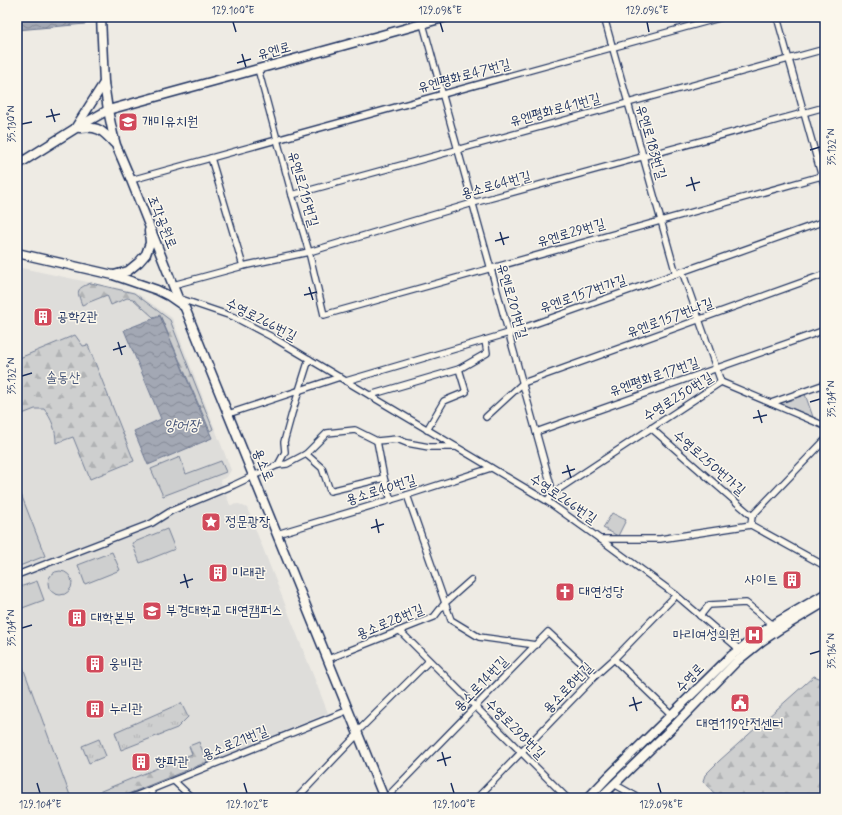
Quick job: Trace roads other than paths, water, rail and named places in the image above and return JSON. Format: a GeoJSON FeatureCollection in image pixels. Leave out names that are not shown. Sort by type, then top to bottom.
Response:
{"type":"FeatureCollection","features":[{"type":"Feature","properties":{"kind":"main road"},"geometry":{"type":"LineString","coordinates":[[101,17],[104,83],[108,110],[116,145]]}},
{"type":"Feature","properties":{"kind":"main road","name":"유엔로"},"geometry":{"type":"LineString","coordinates":[[76,128],[108,110],[447,17]]}},
{"type":"Feature","properties":{"kind":"main road"},"geometry":{"type":"LineString","coordinates":[[17,165],[76,128],[104,83]]}},
{"type":"Feature","properties":{"kind":"main road"},"geometry":{"type":"LineString","coordinates":[[76,128],[91,127],[100,130],[116,145]]}},
{"type":"Feature","properties":{"kind":"main road","name":"조각공원로"},"geometry":{"type":"LineString","coordinates":[[116,145],[178,298],[185,308]]}},
{"type":"Feature","properties":{"kind":"main road"},"geometry":{"type":"LineString","coordinates":[[113,275],[128,271],[146,254],[150,243],[149,226]]}},
{"type":"Feature","properties":{"kind":"main road"},"geometry":{"type":"LineString","coordinates":[[17,253],[113,275],[157,290],[169,296],[185,308]]}},
{"type":"Feature","properties":{"kind":"main road","name":"용소로"},"geometry":{"type":"LineString","coordinates":[[185,308],[385,798]]}},
{"type":"Feature","properties":{"kind":"main road","name":"수영로"},"geometry":{"type":"LineString","coordinates":[[588,798],[718,668],[739,649],[773,625],[825,594]]}},
{"type":"Feature","properties":{"kind":"main road","name":"수영로"},"geometry":{"type":"LineString","coordinates":[[600,798],[676,724],[736,662],[750,650],[780,629],[825,602]]}},
{"type":"Feature","properties":{"kind":"street","name":"유엔로183번길"},"geometry":{"type":"LineString","coordinates":[[604,17],[676,274]]}},
{"type":"Feature","properties":{"kind":"street","name":"유엔평화로47번길"},"geometry":{"type":"LineString","coordinates":[[131,180],[723,17]]}},
{"type":"Feature","properties":{"kind":"street"},"geometry":{"type":"LineString","coordinates":[[777,17],[823,176],[825,188]]}},
{"type":"Feature","properties":{"kind":"street","name":"유엔로201번길"},"geometry":{"type":"LineString","coordinates":[[423,24],[553,493]]}},
{"type":"Feature","properties":{"kind":"street","name":"유엔평화로41번길"},"geometry":{"type":"LineString","coordinates":[[292,195],[825,49]]}},
{"type":"Feature","properties":{"kind":"street","name":"유엔로215번길"},"geometry":{"type":"LineString","coordinates":[[258,69],[309,252],[324,315]]}},
{"type":"Feature","properties":{"kind":"street","name":"용소로64번길"},"geometry":{"type":"LineString","coordinates":[[173,285],[243,266],[309,252],[473,204],[825,107]]}},
{"type":"Feature","properties":{"kind":"street"},"geometry":{"type":"LineString","coordinates":[[211,158],[243,266]]}},
{"type":"Feature","properties":{"kind":"street","name":"유엔로29번길"},"geometry":{"type":"LineString","coordinates":[[324,315],[823,176]]}},
{"type":"Feature","properties":{"kind":"street","name":"유엔로157번가길"},"geometry":{"type":"LineString","coordinates":[[346,381],[509,333],[825,221]]}},
{"type":"Feature","properties":{"kind":"street"},"geometry":{"type":"LineString","coordinates":[[682,271],[721,382]]}},
{"type":"Feature","properties":{"kind":"street","name":"유엔로157번나길"},"geometry":{"type":"LineString","coordinates":[[523,383],[825,274]]}},
{"type":"Feature","properties":{"kind":"street","name":"수영로266번길"},"geometry":{"type":"LineString","coordinates":[[178,298],[234,317],[272,337],[547,501],[600,538],[660,540],[751,525]]}},
{"type":"Feature","properties":{"kind":"street","name":"유엔평화로17번길"},"geometry":{"type":"LineString","coordinates":[[536,432],[825,330]]}},
{"type":"Feature","properties":{"kind":"street"},"geometry":{"type":"LineString","coordinates":[[370,395],[459,369],[487,353],[485,340]]}},
{"type":"Feature","properties":{"kind":"street"},"geometry":{"type":"LineString","coordinates":[[278,465],[285,452],[284,442],[308,359]]}},
{"type":"Feature","properties":{"kind":"street"},"geometry":{"type":"LineString","coordinates":[[427,430],[444,401],[466,392],[459,369]]}},
{"type":"Feature","properties":{"kind":"street"},"geometry":{"type":"LineString","coordinates":[[228,414],[340,377]]}},
{"type":"Feature","properties":{"kind":"street","name":"수영로250번길"},"geometry":{"type":"LineString","coordinates":[[547,501],[553,493],[721,382],[825,426]]}},
{"type":"Feature","properties":{"kind":"street"},"geometry":{"type":"LineString","coordinates":[[486,417],[523,383]]}},
{"type":"Feature","properties":{"kind":"street"},"geometry":{"type":"LineString","coordinates":[[771,403],[825,384]]}},
{"type":"Feature","properties":{"kind":"street","name":"수영로250번가길"},"geometry":{"type":"LineString","coordinates":[[650,428],[752,516]]}},
{"type":"Feature","properties":{"kind":"street"},"geometry":{"type":"LineString","coordinates":[[17,575],[152,523],[171,510],[234,486],[278,465],[287,464],[306,454],[327,433],[355,430],[377,441],[397,438],[407,443],[429,447],[456,447]]}},
{"type":"Feature","properties":{"kind":"street"},"geometry":{"type":"LineString","coordinates":[[825,440],[752,516],[751,525],[825,566]]}},
{"type":"Feature","properties":{"kind":"street"},"geometry":{"type":"LineString","coordinates":[[377,441],[384,478],[391,500]]}},
{"type":"Feature","properties":{"kind":"street"},"geometry":{"type":"LineString","coordinates":[[306,454],[322,468],[330,491],[384,478]]}},
{"type":"Feature","properties":{"kind":"street","name":"용소로40번길"},"geometry":{"type":"LineString","coordinates":[[277,534],[491,468]]}},
{"type":"Feature","properties":{"kind":"street"},"geometry":{"type":"LineString","coordinates":[[407,495],[451,620],[479,637],[536,645]]}},
{"type":"Feature","properties":{"kind":"street"},"geometry":{"type":"LineString","coordinates":[[600,538],[676,595],[739,649]]}},
{"type":"Feature","properties":{"kind":"street","name":"용소로28번길"},"geometry":{"type":"LineString","coordinates":[[328,659],[434,617],[445,603],[471,580]]}},
{"type":"Feature","properties":{"kind":"street","name":"용소로8번길"},"geometry":{"type":"LineString","coordinates":[[477,798],[676,595]]}},
{"type":"Feature","properties":{"kind":"street"},"geometry":{"type":"LineString","coordinates":[[700,616],[709,605],[746,603],[773,625]]}},
{"type":"Feature","properties":{"kind":"street","name":"수영로298번길"},"geometry":{"type":"LineString","coordinates":[[400,631],[567,798]]}},
{"type":"Feature","properties":{"kind":"street","name":"용소로14번길"},"geometry":{"type":"LineString","coordinates":[[385,798],[548,632],[595,676]]}},
{"type":"Feature","properties":{"kind":"street"},"geometry":{"type":"LineString","coordinates":[[614,659],[672,715]]}},
{"type":"Feature","properties":{"kind":"street"},"geometry":{"type":"LineString","coordinates":[[297,798],[429,661]]}},
{"type":"Feature","properties":{"kind":"street","name":"용소로21번길"},"geometry":{"type":"LineString","coordinates":[[130,798],[349,710]]}},
{"type":"Feature","properties":{"kind":"street"},"geometry":{"type":"LineString","coordinates":[[174,780],[192,798]]}},
{"type":"Feature","properties":{"kind":"street"},"geometry":{"type":"LineString","coordinates":[[614,784],[639,798]]}},
{"type":"Feature","properties":{"kind":"street"},"geometry":{"type":"LineString","coordinates":[[150,790],[153,798]]}},
{"type":"Feature","properties":{"kind":"water"},"geometry":{"type":"Polygon","coordinates":[[[85,17],[85,24],[17,30],[17,20],[85,17]]]}},
{"type":"Feature","properties":{"kind":"water","name":"양어장"},"geometry":{"type":"Polygon","coordinates":[[[160,316],[212,438],[148,465],[134,431],[161,419],[124,330],[160,316]]]}},
{"type":"Feature","properties":{"kind":"place","name":"개미유치원"},"geometry":{"type":"Point","coordinates":[128,122]}},
{"type":"Feature","properties":{"kind":"place","name":"공학2관"},"geometry":{"type":"Point","coordinates":[43,317]}},
{"type":"Feature","properties":{"kind":"place","name":"정문광장"},"geometry":{"type":"Point","coordinates":[211,522]}},
{"type":"Feature","properties":{"kind":"place","name":"미래관"},"geometry":{"type":"Point","coordinates":[218,573]}},
{"type":"Feature","properties":{"kind":"place","name":"사이트"},"geometry":{"type":"Point","coordinates":[792,580]}},
{"type":"Feature","properties":{"kind":"place","name":"대연성당"},"geometry":{"type":"Point","coordinates":[565,592]}},
{"type":"Feature","properties":{"kind":"place","name":"부경대학교 대연캠퍼스"},"geometry":{"type":"Point","coordinates":[152,611]}},
{"type":"Feature","properties":{"kind":"place","name":"대학본부"},"geometry":{"type":"Point","coordinates":[77,618]}},
{"type":"Feature","properties":{"kind":"place","name":"마리여성의원"},"geometry":{"type":"Point","coordinates":[754,635]}},
{"type":"Feature","properties":{"kind":"place","name":"웅비관"},"geometry":{"type":"Point","coordinates":[95,664]}},
{"type":"Feature","properties":{"kind":"place","name":"대연119안전센터"},"geometry":{"type":"Point","coordinates":[740,703]}},
{"type":"Feature","properties":{"kind":"place","name":"누리관"},"geometry":{"type":"Point","coordinates":[95,709]}},
{"type":"Feature","properties":{"kind":"place","name":"향파관"},"geometry":{"type":"Point","coordinates":[141,762]}},
{"type":"Feature","properties":{"kind":"park label","name":"솔동산"},"geometry":{"type":"Point","coordinates":[63,378]}}]}
